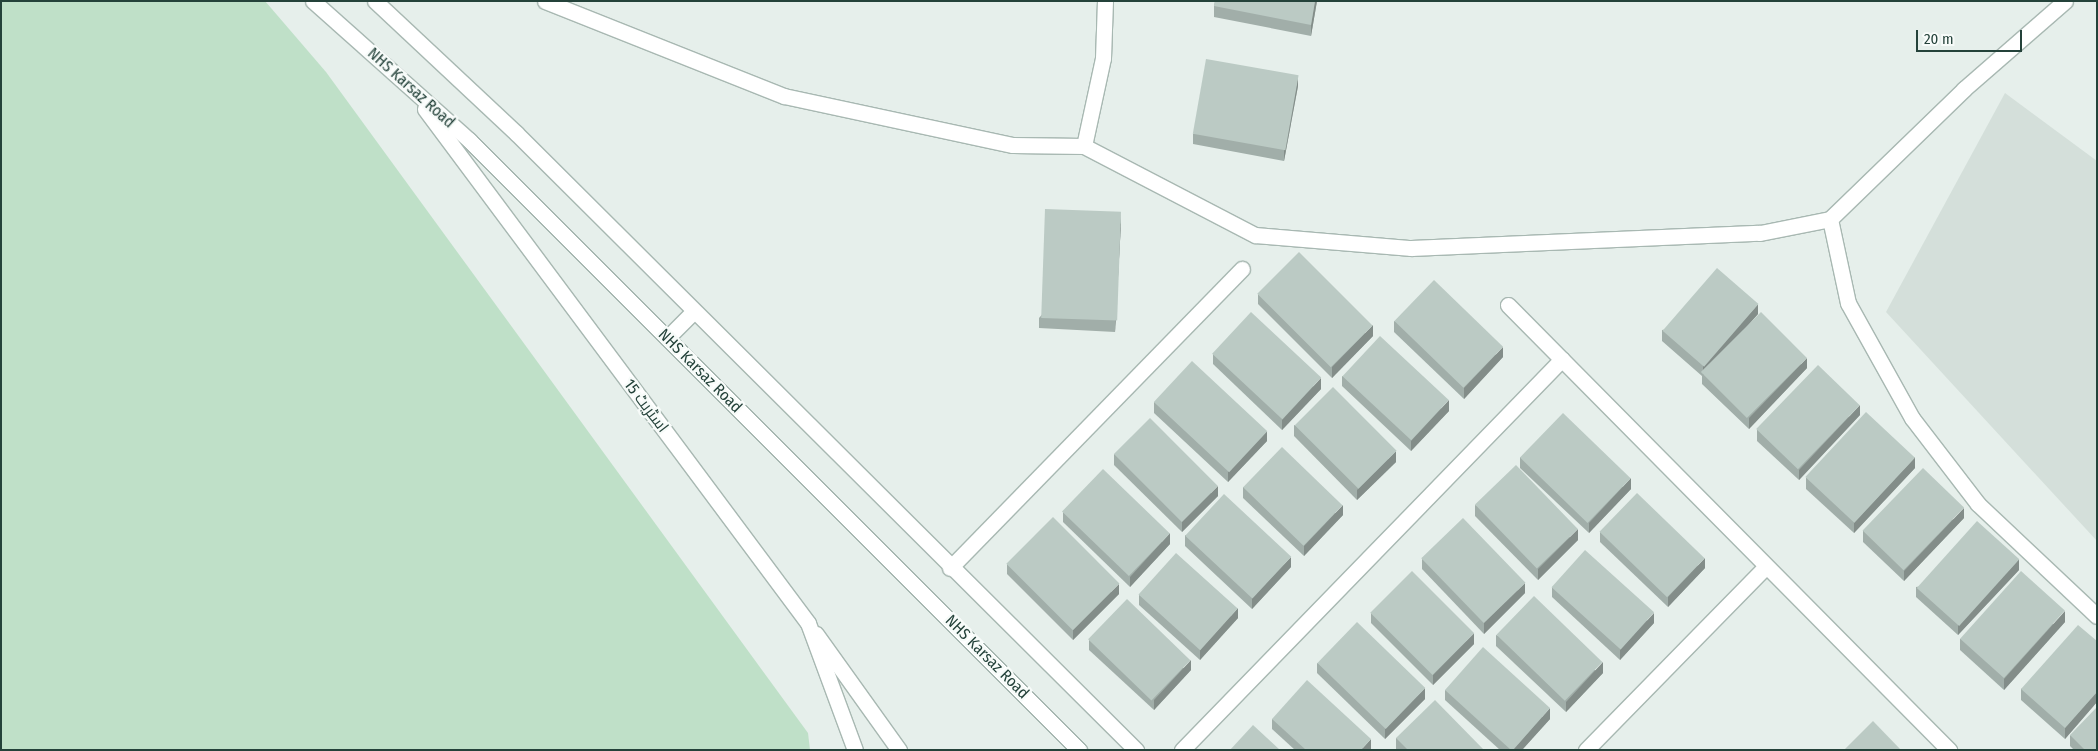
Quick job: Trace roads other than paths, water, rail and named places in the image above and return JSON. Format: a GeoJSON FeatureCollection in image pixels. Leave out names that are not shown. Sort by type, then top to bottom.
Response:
{"type":"FeatureCollection","features":[{"type":"Feature","properties":{"kind":"street","name":"NHS Karsaz Road"},"geometry":{"type":"LineString","coordinates":[[312,1],[404,81],[667,338],[1079,750]]}},
{"type":"Feature","properties":{"kind":"street"},"geometry":{"type":"LineString","coordinates":[[375,1],[516,133],[950,568],[1136,750]]}},
{"type":"Feature","properties":{"kind":"street"},"geometry":{"type":"LineString","coordinates":[[545,1],[784,96],[1013,145],[1084,146],[1255,235],[1412,248],[1760,232],[1830,219],[1964,89],[2065,1]]}},
{"type":"Feature","properties":{"kind":"street"},"geometry":{"type":"LineString","coordinates":[[1084,146],[1103,58],[1105,1]]}},
{"type":"Feature","properties":{"kind":"street","name":"اسٹریٹ 15"},"geometry":{"type":"LineString","coordinates":[[404,81],[808,623],[855,750]]}},
{"type":"Feature","properties":{"kind":"street"},"geometry":{"type":"LineString","coordinates":[[1830,219],[1848,303],[1912,418],[1978,504],[2097,616]]}},
{"type":"Feature","properties":{"kind":"street"},"geometry":{"type":"LineString","coordinates":[[950,568],[1242,269]]}},
{"type":"Feature","properties":{"kind":"street"},"geometry":{"type":"LineString","coordinates":[[1508,305],[1948,750]]}},
{"type":"Feature","properties":{"kind":"street"},"geometry":{"type":"LineString","coordinates":[[667,338],[694,311]]}},
{"type":"Feature","properties":{"kind":"street"},"geometry":{"type":"LineString","coordinates":[[1182,750],[1562,359]]}},
{"type":"Feature","properties":{"kind":"street"},"geometry":{"type":"LineString","coordinates":[[1586,750],[1766,566]]}},
{"type":"Feature","properties":{"kind":"street"},"geometry":{"type":"LineString","coordinates":[[808,623],[899,750]]}}]}
